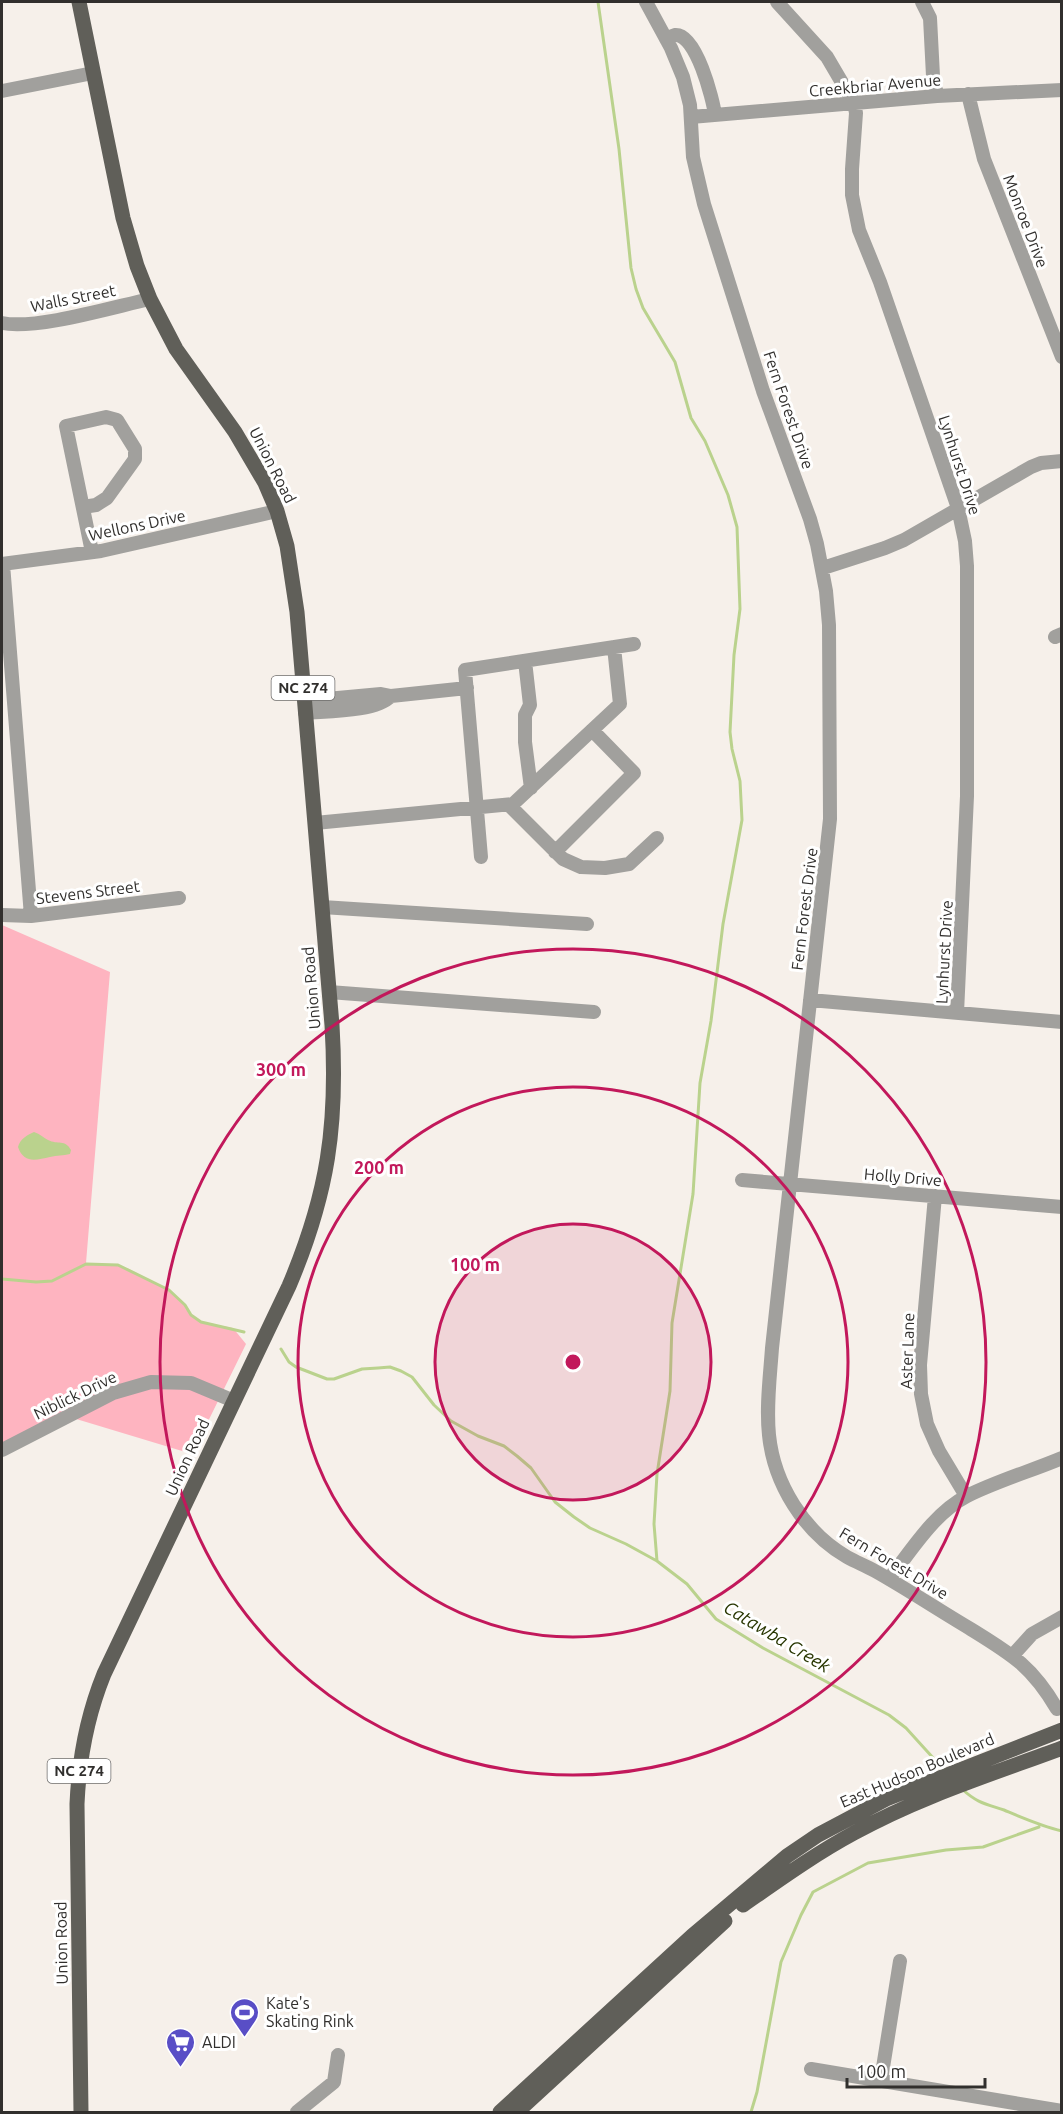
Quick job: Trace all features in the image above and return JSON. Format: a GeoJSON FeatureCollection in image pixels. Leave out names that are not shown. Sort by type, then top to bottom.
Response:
{"type":"FeatureCollection","features":[{"type":"Feature","properties":{"kind":"main road","name":"Union Road"},"geometry":{"type":"LineString","coordinates":[[79,2],[127,235],[136,266],[176,349],[255,463],[277,511],[287,546],[293,579],[305,707],[334,1051],[334,1114],[327,1169],[308,1238],[289,1286],[104,1674],[94,1699],[84,1736],[78,1776],[77,1804],[81,2112]]}},
{"type":"Feature","properties":{"kind":"main road","name":"East Hudson Boulevard"},"geometry":{"type":"LineString","coordinates":[[517,2112],[686,1949],[787,1856],[853,1815],[1062,1730]]}},
{"type":"Feature","properties":{"kind":"main road","name":"East Hudson Boulevard"},"geometry":{"type":"LineString","coordinates":[[500,2112],[686,1949],[742,1905],[829,1847],[871,1824],[926,1800],[1062,1748]]}},
{"type":"Feature","properties":{"kind":"street","name":"Fern Forest Drive"},"geometry":{"type":"LineString","coordinates":[[646,2],[683,77],[691,117],[693,157],[704,204],[763,391],[810,519],[823,568],[829,625],[830,819],[768,1407],[772,1451],[786,1493],[812,1528],[846,1556],[889,1579],[1013,1655],[1041,1683],[1057,1710]]}},
{"type":"Feature","properties":{"kind":"street","name":"Lynhurst Drive"},"geometry":{"type":"LineString","coordinates":[[777,2],[827,57],[854,103],[856,113],[852,195],[859,230],[880,282],[958,508],[965,541],[967,566],[967,796],[957,1013]]}},
{"type":"Feature","properties":{"kind":"street"},"geometry":{"type":"LineString","coordinates":[[922,2],[930,18],[933,76],[937,96]]}},
{"type":"Feature","properties":{"kind":"street"},"geometry":{"type":"LineString","coordinates":[[666,39],[675,35],[682,36],[692,46],[712,97],[715,115]]}},
{"type":"Feature","properties":{"kind":"street"},"geometry":{"type":"LineString","coordinates":[[2,91],[93,73]]}},
{"type":"Feature","properties":{"kind":"street","name":"Creekbriar Avenue"},"geometry":{"type":"LineString","coordinates":[[691,117],[937,96],[1062,90]]}},
{"type":"Feature","properties":{"kind":"street","name":"Monroe Drive"},"geometry":{"type":"LineString","coordinates":[[968,94],[984,159],[1062,357]]}},
{"type":"Feature","properties":{"kind":"street","name":"Walls Street"},"geometry":{"type":"LineString","coordinates":[[2,323],[50,321],[150,299]]}},
{"type":"Feature","properties":{"kind":"street"},"geometry":{"type":"LineString","coordinates":[[83,507],[96,505],[106,498],[135,459],[135,449],[117,420],[106,417],[66,426],[92,552]]}},
{"type":"Feature","properties":{"kind":"street"},"geometry":{"type":"LineString","coordinates":[[823,568],[904,540],[1030,467],[1041,463],[1062,461]]}},
{"type":"Feature","properties":{"kind":"street","name":"Wellons Drive"},"geometry":{"type":"LineString","coordinates":[[2,564],[92,552],[277,511]]}},
{"type":"Feature","properties":{"kind":"street"},"geometry":{"type":"LineString","coordinates":[[2,564],[31,916]]}},
{"type":"Feature","properties":{"kind":"street"},"geometry":{"type":"LineString","coordinates":[[481,857],[465,670],[634,644]]}},
{"type":"Feature","properties":{"kind":"street"},"geometry":{"type":"LineString","coordinates":[[315,823],[513,804],[620,704],[614,647]]}},
{"type":"Feature","properties":{"kind":"street"},"geometry":{"type":"LineString","coordinates":[[525,661],[530,705],[525,715],[525,742],[531,788]]}},
{"type":"Feature","properties":{"kind":"street"},"geometry":{"type":"LineString","coordinates":[[305,707],[371,706],[384,702],[391,696],[467,688]]}},
{"type":"Feature","properties":{"kind":"street"},"geometry":{"type":"LineString","coordinates":[[555,852],[634,773],[592,730]]}},
{"type":"Feature","properties":{"kind":"street"},"geometry":{"type":"LineString","coordinates":[[509,805],[563,859],[581,867],[613,867],[629,864],[657,837]]}},
{"type":"Feature","properties":{"kind":"street","name":"Stevens Street"},"geometry":{"type":"LineString","coordinates":[[2,915],[31,916],[179,898]]}},
{"type":"Feature","properties":{"kind":"street"},"geometry":{"type":"LineString","coordinates":[[322,908],[587,924]]}},
{"type":"Feature","properties":{"kind":"street"},"geometry":{"type":"LineString","coordinates":[[329,992],[594,1012]]}},
{"type":"Feature","properties":{"kind":"street"},"geometry":{"type":"LineString","coordinates":[[810,1000],[1062,1022]]}},
{"type":"Feature","properties":{"kind":"street","name":"Holly Drive"},"geometry":{"type":"LineString","coordinates":[[742,1180],[1062,1207]]}},
{"type":"Feature","properties":{"kind":"street","name":"Aster Lane"},"geometry":{"type":"LineString","coordinates":[[935,1196],[920,1365],[921,1394],[927,1424],[939,1451],[966,1496]]}},
{"type":"Feature","properties":{"kind":"street","name":"Niblick Drive"},"geometry":{"type":"LineString","coordinates":[[2,1450],[113,1393],[150,1382],[191,1383],[234,1401]]}},
{"type":"Feature","properties":{"kind":"street"},"geometry":{"type":"LineString","coordinates":[[889,1579],[922,1536],[941,1516],[966,1496],[1062,1458]]}},
{"type":"Feature","properties":{"kind":"street"},"geometry":{"type":"LineString","coordinates":[[1013,1655],[1032,1634],[1062,1617]]}},
{"type":"Feature","properties":{"kind":"street"},"geometry":{"type":"LineString","coordinates":[[881,2080],[900,1961]]}},
{"type":"Feature","properties":{"kind":"street"},"geometry":{"type":"LineString","coordinates":[[305,2110],[334,2082],[338,2055]]}},
{"type":"Feature","properties":{"kind":"street"},"geometry":{"type":"LineString","coordinates":[[811,2069],[1062,2111]]}},
{"type":"Feature","properties":{"kind":"shaded area"},"geometry":{"type":"Polygon","coordinates":[[[2,925],[110,972],[86,1263],[118,1265],[129,1269],[169,1290],[185,1305],[191,1315],[201,1322],[233,1328],[246,1344],[192,1454],[63,1415],[2,1446],[2,925]]]}},
{"type":"Feature","properties":{"kind":"shaded area"},"geometry":{"type":"Polygon","coordinates":[[[34,1132],[48,1140],[66,1144],[71,1150],[70,1154],[35,1160],[27,1158],[18,1147],[24,1138],[34,1132]]]}},
{"type":"Feature","properties":{"kind":"waterway"},"geometry":{"type":"LineString","coordinates":[[598,2],[619,149],[631,268],[636,289],[643,308],[675,362],[691,418],[705,441],[728,495],[737,527],[740,609],[734,655],[730,732],[740,781],[742,820],[723,924],[711,1021],[700,1083],[693,1194],[672,1323],[670,1391],[657,1474],[654,1524],[657,1561]]}},
{"type":"Feature","properties":{"kind":"waterway","name":"Catawba Creek"},"geometry":{"type":"LineString","coordinates":[[2,1279],[52,1281],[86,1264],[118,1265],[169,1290],[185,1305],[191,1315],[201,1322],[244,1332]]}},
{"type":"Feature","properties":{"kind":"waterway","name":"Catawba Creek"},"geometry":{"type":"LineString","coordinates":[[281,1349],[289,1362],[296,1367],[327,1379],[334,1379],[362,1369],[390,1367],[412,1377],[434,1405],[451,1421],[478,1436],[504,1446],[531,1468],[555,1502],[574,1517],[590,1528],[657,1561],[687,1584],[716,1619],[763,1648],[889,1715],[906,1728],[945,1771]]}},
{"type":"Feature","properties":{"kind":"waterway","name":"Catawba Creek"},"geometry":{"type":"LineString","coordinates":[[962,1789],[982,1802],[1062,1831]]}},
{"type":"Feature","properties":{"kind":"waterway"},"geometry":{"type":"LineString","coordinates":[[751,2112],[757,2092],[781,1962],[813,1892],[868,1863],[946,1850],[983,1847],[1039,1827]]}},
{"type":"Feature","properties":{"kind":"place","name":"Kate's Skating Rink"},"geometry":{"type":"Point","coordinates":[245,2038]}},
{"type":"Feature","properties":{"kind":"place","name":"ALDI"},"geometry":{"type":"Point","coordinates":[181,2068]}}]}
